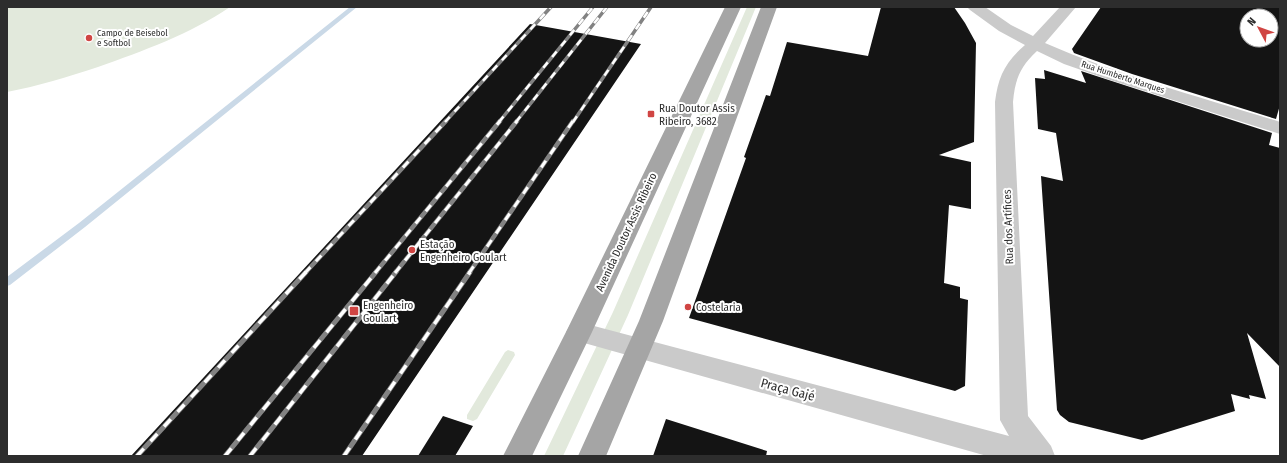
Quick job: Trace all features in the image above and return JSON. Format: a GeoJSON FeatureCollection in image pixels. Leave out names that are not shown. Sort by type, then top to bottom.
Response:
{"type":"FeatureCollection","features":[{"type":"Feature","properties":{"kind":"main road","name":"Avenida Doutor Assis Ribeiro"},"geometry":{"type":"LineString","coordinates":[[517,456],[579,332],[733,7]]}},
{"type":"Feature","properties":{"kind":"main road"},"geometry":{"type":"LineString","coordinates":[[592,456],[639,349],[770,7]]}},
{"type":"Feature","properties":{"kind":"street","name":"Rua Humberto Marques"},"geometry":{"type":"LineString","coordinates":[[975,7],[1005,28],[1070,60],[1280,128]]}},
{"type":"Feature","properties":{"kind":"street","name":"Rua dos Artífices"},"geometry":{"type":"LineString","coordinates":[[1014,420],[1004,102],[1006,85],[1012,69],[1023,55],[1035,44],[1068,7]]}},
{"type":"Feature","properties":{"kind":"street","name":"Praça Gajé"},"geometry":{"type":"LineString","coordinates":[[579,332],[996,451],[1035,456]]}},
{"type":"Feature","properties":{"kind":"street"},"geometry":{"type":"LineString","coordinates":[[996,451],[1014,420],[1041,456]]}},
{"type":"Feature","properties":{"kind":"shaded area","name":"Campo de Beisebol e Softbol"},"geometry":{"type":"Polygon","coordinates":[[[7,7],[230,7],[183,34],[132,55],[64,78],[7,92],[7,7]]]}},
{"type":"Feature","properties":{"kind":"shaded area"},"geometry":{"type":"Polygon","coordinates":[[[747,7],[756,7],[628,315],[563,456],[544,456],[613,312],[747,7]]]}},
{"type":"Feature","properties":{"kind":"shaded area"},"geometry":{"type":"Polygon","coordinates":[[[508,350],[514,352],[515,355],[477,419],[473,421],[467,419],[467,415],[505,352],[508,350]]]}},
{"type":"Feature","properties":{"kind":"building"},"geometry":{"type":"Polygon","coordinates":[[[881,7],[954,7],[976,43],[974,142],[939,155],[971,162],[971,209],[949,205],[944,283],[960,287],[960,298],[968,300],[965,386],[955,391],[689,318],[746,158],[744,157],[766,95],[770,96],[787,42],[868,56],[881,7]]]}},
{"type":"Feature","properties":{"kind":"building"},"geometry":{"type":"Polygon","coordinates":[[[1101,7],[1280,7],[1280,105],[1276,119],[1132,74],[1074,53],[1072,49],[1101,7]]]}},
{"type":"Feature","properties":{"kind":"building","name":"Estação Engenheiro Goulart"},"geometry":{"type":"Polygon","coordinates":[[[530,24],[641,44],[362,456],[131,456],[530,24]]]}},
{"type":"Feature","properties":{"kind":"building"},"geometry":{"type":"Polygon","coordinates":[[[1044,70],[1086,83],[1081,71],[1272,133],[1269,145],[1280,148],[1280,367],[1247,333],[1266,399],[1249,395],[1250,399],[1231,394],[1235,411],[1142,440],[1069,422],[1060,415],[1057,410],[1041,176],[1063,181],[1056,133],[1038,129],[1035,78],[1045,79],[1044,70]]]}},
{"type":"Feature","properties":{"kind":"building"},"geometry":{"type":"Polygon","coordinates":[[[443,416],[473,426],[455,456],[418,456],[443,416]]]}},
{"type":"Feature","properties":{"kind":"building"},"geometry":{"type":"Polygon","coordinates":[[[666,419],[767,451],[766,456],[653,456],[666,419]]]}},
{"type":"Feature","properties":{"kind":"waterway"},"geometry":{"type":"LineString","coordinates":[[7,282],[82,225],[354,7]]}},
{"type":"Feature","properties":{"kind":"railway"},"geometry":{"type":"LineString","coordinates":[[445,122],[551,7]]}},
{"type":"Feature","properties":{"kind":"railway"},"geometry":{"type":"LineString","coordinates":[[499,122],[593,7]]}},
{"type":"Feature","properties":{"kind":"railway"},"geometry":{"type":"LineString","coordinates":[[516,122],[607,7]]}},
{"type":"Feature","properties":{"kind":"railway"},"geometry":{"type":"LineString","coordinates":[[573,122],[651,7]]}},
{"type":"Feature","properties":{"kind":"railway"},"geometry":{"type":"LineString","coordinates":[[305,273],[446,121]]}},
{"type":"Feature","properties":{"kind":"railway"},"geometry":{"type":"LineString","coordinates":[[375,273],[500,121]]}},
{"type":"Feature","properties":{"kind":"railway"},"geometry":{"type":"LineString","coordinates":[[395,273],[517,121]]}},
{"type":"Feature","properties":{"kind":"railway"},"geometry":{"type":"LineString","coordinates":[[469,273],[573,121]]}},
{"type":"Feature","properties":{"kind":"railway"},"geometry":{"type":"LineString","coordinates":[[137,456],[306,272]]}},
{"type":"Feature","properties":{"kind":"railway"},"geometry":{"type":"LineString","coordinates":[[225,456],[376,272]]}},
{"type":"Feature","properties":{"kind":"railway"},"geometry":{"type":"LineString","coordinates":[[250,456],[396,272]]}},
{"type":"Feature","properties":{"kind":"railway"},"geometry":{"type":"LineString","coordinates":[[344,456],[470,272]]}},
{"type":"Feature","properties":{"kind":"place","name":"Campo de Beisebol e Softbol"},"geometry":{"type":"Point","coordinates":[89,38]}},
{"type":"Feature","properties":{"kind":"place","name":"Rua Doutor Assis Ribeiro, 3682"},"geometry":{"type":"Point","coordinates":[651,114]}},
{"type":"Feature","properties":{"kind":"place","name":"Estação Engenheiro Goulart"},"geometry":{"type":"Point","coordinates":[412,250]}},
{"type":"Feature","properties":{"kind":"place","name":"Costelaria"},"geometry":{"type":"Point","coordinates":[688,307]}},
{"type":"Feature","properties":{"kind":"place","name":"Engenheiro Goulart"},"geometry":{"type":"Point","coordinates":[354,311]}}]}
